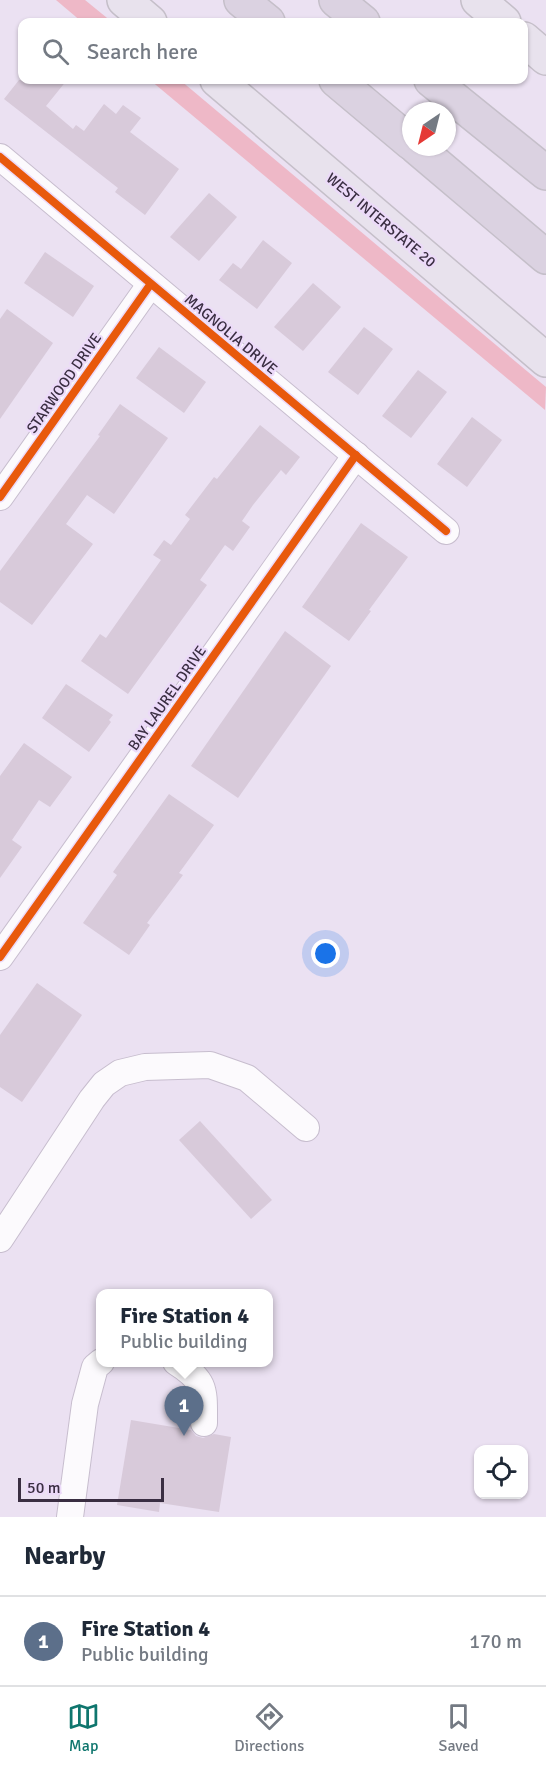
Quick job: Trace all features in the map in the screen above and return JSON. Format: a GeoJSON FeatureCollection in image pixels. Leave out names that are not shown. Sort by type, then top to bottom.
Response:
{"type":"FeatureCollection","features":[{"type":"Feature","properties":{"kind":"highway"},"geometry":{"type":"LineString","coordinates":[[241,0],[263,18]]}},
{"type":"Feature","properties":{"kind":"highway"},"geometry":{"type":"LineString","coordinates":[[336,0],[358,18]]}},
{"type":"Feature","properties":{"kind":"highway"},"geometry":{"type":"LineString","coordinates":[[341,84],[402,135]]}},
{"type":"Feature","properties":{"kind":"highway"},"geometry":{"type":"LineString","coordinates":[[436,84],[546,173]]}},
{"type":"Feature","properties":{"kind":"highway"},"geometry":{"type":"LineString","coordinates":[[427,156],[546,256]]}},
{"type":"Feature","properties":{"kind":"main road"},"geometry":{"type":"LineString","coordinates":[[124,0],[145,18]]}},
{"type":"Feature","properties":{"kind":"main road"},"geometry":{"type":"LineString","coordinates":[[478,0],[499,18]]}},
{"type":"Feature","properties":{"kind":"main road"},"geometry":{"type":"LineString","coordinates":[[528,42],[546,58]]}},
{"type":"Feature","properties":{"kind":"main road","name":"WEST INTERSTATE 20"},"geometry":{"type":"LineString","coordinates":[[222,84],[546,360]]}},
{"type":"Feature","properties":{"kind":"street","name":"MAGNOLIA DRIVE"},"geometry":{"type":"LineString","coordinates":[[0,157],[446,531]]}},
{"type":"Feature","properties":{"kind":"street","name":"STARWOOD DRIVE"},"geometry":{"type":"LineString","coordinates":[[0,497],[150,285]]}},
{"type":"Feature","properties":{"kind":"street","name":"BAY LAUREL DRIVE"},"geometry":{"type":"LineString","coordinates":[[0,957],[356,455]]}},
{"type":"Feature","properties":{"kind":"street"},"geometry":{"type":"LineString","coordinates":[[0,1239],[92,1099],[104,1084],[120,1072],[145,1067],[210,1065],[230,1070],[247,1078],[306,1128]]}},
{"type":"Feature","properties":{"kind":"street"},"geometry":{"type":"LineString","coordinates":[[70,1517],[85,1404],[96,1366]]}},
{"type":"Feature","properties":{"kind":"street"},"geometry":{"type":"LineString","coordinates":[[184,1367],[195,1374],[204,1392],[204,1423]]}},
{"type":"Feature","properties":{"kind":"shaded area"},"geometry":{"type":"Polygon","coordinates":[[[56,0],[85,0],[107,18],[77,18],[56,0]]]}},
{"type":"Feature","properties":{"kind":"shaded area"},"geometry":{"type":"Polygon","coordinates":[[[155,84],[185,84],[546,387],[545,410],[155,84]]]}},
{"type":"Feature","properties":{"kind":"building"},"geometry":{"type":"Polygon","coordinates":[[[18,81],[18,84],[64,84],[46,106],[73,129],[76,125],[84,131],[104,104],[116,114],[123,105],[141,118],[130,132],[179,169],[145,215],[115,192],[118,188],[4,99],[18,81]]]}},
{"type":"Feature","properties":{"kind":"building"},"geometry":{"type":"Polygon","coordinates":[[[209,193],[237,217],[199,261],[170,237],[209,193]]]}},
{"type":"Feature","properties":{"kind":"building"},"geometry":{"type":"Polygon","coordinates":[[[263,240],[292,263],[257,309],[219,280],[233,263],[241,269],[263,240]]]}},
{"type":"Feature","properties":{"kind":"building"},"geometry":{"type":"Polygon","coordinates":[[[45,252],[94,286],[73,317],[24,283],[45,252]]]}},
{"type":"Feature","properties":{"kind":"building"},"geometry":{"type":"Polygon","coordinates":[[[313,283],[341,307],[303,351],[274,327],[313,283]]]}},
{"type":"Feature","properties":{"kind":"building"},"geometry":{"type":"Polygon","coordinates":[[[7,309],[53,343],[0,419],[0,319],[7,309]]]}},
{"type":"Feature","properties":{"kind":"building"},"geometry":{"type":"Polygon","coordinates":[[[364,327],[393,349],[358,395],[328,372],[364,327]]]}},
{"type":"Feature","properties":{"kind":"building"},"geometry":{"type":"Polygon","coordinates":[[[159,347],[206,382],[184,413],[136,378],[159,347]]]}},
{"type":"Feature","properties":{"kind":"building"},"geometry":{"type":"Polygon","coordinates":[[[418,370],[447,392],[411,438],[382,416],[418,370]]]}},
{"type":"Feature","properties":{"kind":"building"},"geometry":{"type":"Polygon","coordinates":[[[120,404],[168,438],[114,514],[87,495],[66,524],[93,544],[32,625],[0,602],[0,571],[100,436],[98,435],[120,404]]]}},
{"type":"Feature","properties":{"kind":"building"},"geometry":{"type":"Polygon","coordinates":[[[472,417],[502,440],[467,487],[437,464],[472,417]]]}},
{"type":"Feature","properties":{"kind":"building"},"geometry":{"type":"Polygon","coordinates":[[[260,425],[300,457],[286,475],[281,470],[253,505],[242,521],[250,527],[233,551],[225,545],[200,580],[207,585],[128,694],[81,661],[100,634],[106,638],[161,560],[153,555],[164,540],[171,545],[190,519],[185,515],[214,477],[217,479],[260,425]]]}},
{"type":"Feature","properties":{"kind":"building"},"geometry":{"type":"Polygon","coordinates":[[[361,523],[408,557],[349,641],[302,607],[361,523]]]}},
{"type":"Feature","properties":{"kind":"building"},"geometry":{"type":"Polygon","coordinates":[[[285,631],[331,666],[238,798],[191,766],[285,631]]]}},
{"type":"Feature","properties":{"kind":"building"},"geometry":{"type":"Polygon","coordinates":[[[66,684],[113,715],[109,720],[111,722],[89,752],[42,718],[66,684]]]}},
{"type":"Feature","properties":{"kind":"building"},"geometry":{"type":"Polygon","coordinates":[[[24,743],[72,777],[50,807],[39,800],[12,840],[22,847],[0,878],[0,776],[24,743]]]}},
{"type":"Feature","properties":{"kind":"building"},"geometry":{"type":"Polygon","coordinates":[[[169,794],[214,825],[179,873],[183,875],[147,923],[150,925],[129,955],[83,923],[117,875],[113,872],[169,794]]]}},
{"type":"Feature","properties":{"kind":"building"},"geometry":{"type":"Polygon","coordinates":[[[37,983],[82,1015],[22,1102],[0,1087],[0,1035],[37,983]]]}},
{"type":"Feature","properties":{"kind":"building"},"geometry":{"type":"Polygon","coordinates":[[[200,1121],[272,1200],[251,1219],[179,1140],[200,1121]]]}},
{"type":"Feature","properties":{"kind":"building"},"geometry":{"type":"Polygon","coordinates":[[[131,1420],[191,1430],[196,1436],[203,1438],[214,1434],[231,1437],[219,1512],[160,1503],[159,1512],[117,1505],[131,1420]]]}},
{"type":"Feature","properties":{"kind":"cycle path"},"geometry":{"type":"LineString","coordinates":[[0,157],[446,531]]}},
{"type":"Feature","properties":{"kind":"cycle path"},"geometry":{"type":"LineString","coordinates":[[0,497],[150,285]]}},
{"type":"Feature","properties":{"kind":"cycle path"},"geometry":{"type":"LineString","coordinates":[[0,957],[356,455]]}},
{"type":"Feature","properties":{"kind":"place","name":"Fire Station 4"},"geometry":{"type":"Point","coordinates":[184,1436]}}]}
